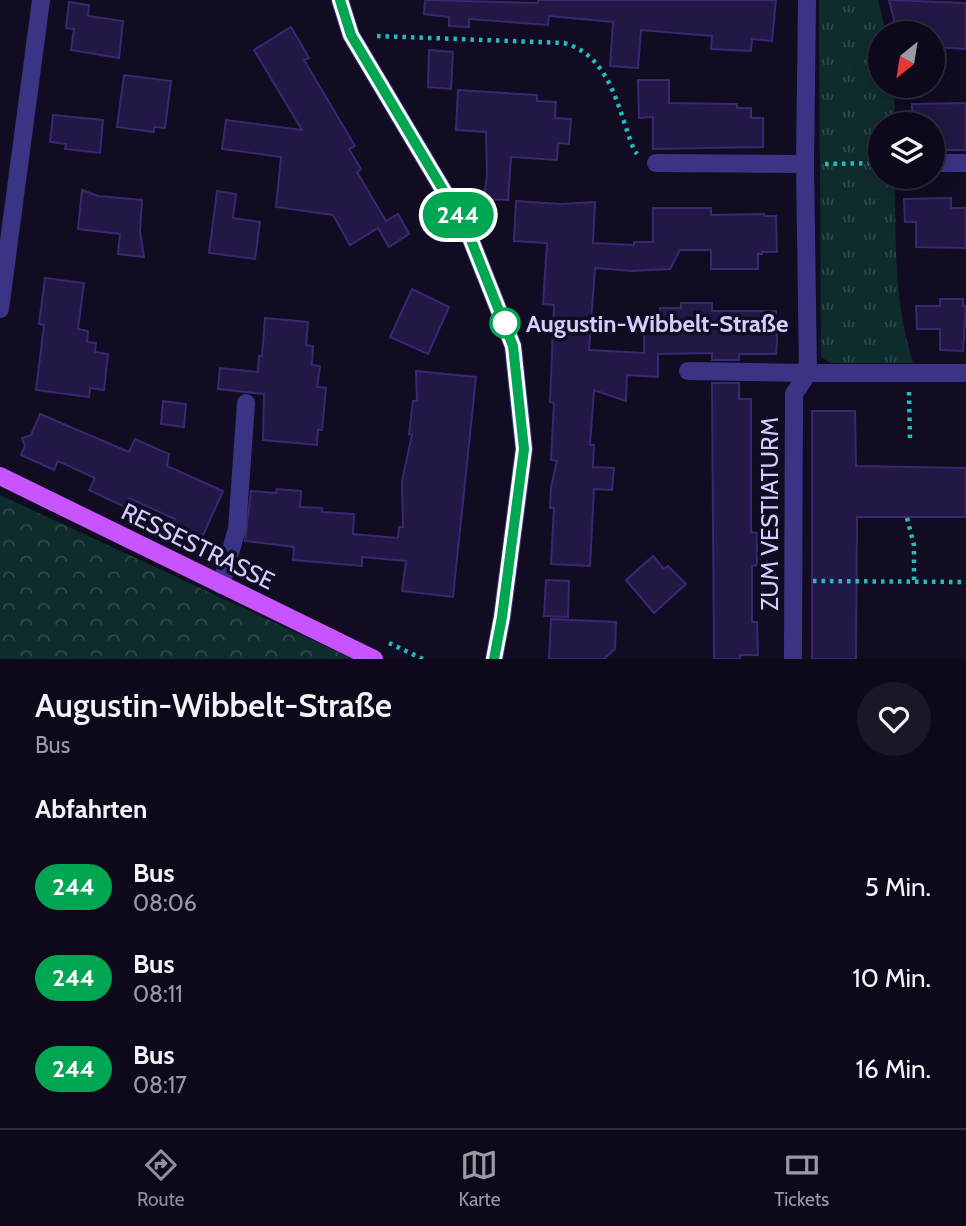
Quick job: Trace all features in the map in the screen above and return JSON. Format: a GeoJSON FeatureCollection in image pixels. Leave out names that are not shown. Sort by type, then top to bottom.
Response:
{"type":"FeatureCollection","features":[{"type":"Feature","properties":{"kind":"main road","name":"RESSESTRASSE"},"geometry":{"type":"LineString","coordinates":[[0,476],[374,659]]}},
{"type":"Feature","properties":{"kind":"street"},"geometry":{"type":"LineString","coordinates":[[0,309],[41,0]]}},
{"type":"Feature","properties":{"kind":"street"},"geometry":{"type":"LineString","coordinates":[[340,0],[351,35],[467,230],[513,346],[524,449],[494,659]]}},
{"type":"Feature","properties":{"kind":"street"},"geometry":{"type":"LineString","coordinates":[[807,0],[804,164],[808,373]]}},
{"type":"Feature","properties":{"kind":"street"},"geometry":{"type":"LineString","coordinates":[[656,163],[804,164]]}},
{"type":"Feature","properties":{"kind":"street"},"geometry":{"type":"LineString","coordinates":[[945,163],[966,163]]}},
{"type":"Feature","properties":{"kind":"street"},"geometry":{"type":"LineString","coordinates":[[688,371],[966,373]]}},
{"type":"Feature","properties":{"kind":"street","name":"ZUM VESTIATURM"},"geometry":{"type":"LineString","coordinates":[[793,659],[794,394],[808,373]]}},
{"type":"Feature","properties":{"kind":"street"},"geometry":{"type":"LineString","coordinates":[[221,585],[237,529],[246,403]]}},
{"type":"Feature","properties":{"kind":"path"},"geometry":{"type":"LineString","coordinates":[[351,35],[564,43],[578,47],[602,69],[634,150],[647,161],[656,163]]}},
{"type":"Feature","properties":{"kind":"path"},"geometry":{"type":"LineString","coordinates":[[804,164],[868,163]]}},
{"type":"Feature","properties":{"kind":"path"},"geometry":{"type":"LineString","coordinates":[[909,373],[910,442]]}},
{"type":"Feature","properties":{"kind":"path"},"geometry":{"type":"LineString","coordinates":[[908,518],[914,545],[914,583]]}},
{"type":"Feature","properties":{"kind":"path"},"geometry":{"type":"LineString","coordinates":[[793,580],[966,582]]}},
{"type":"Feature","properties":{"kind":"green space"},"geometry":{"type":"Polygon","coordinates":[[[819,0],[878,0],[883,21],[868,21],[868,98],[894,98],[895,112],[868,112],[868,189],[895,189],[899,293],[913,363],[831,363],[821,357],[819,0]]]}},
{"type":"Feature","properties":{"kind":"green space"},"geometry":{"type":"Polygon","coordinates":[[[0,495],[353,659],[0,659],[0,495]]]}},
{"type":"Feature","properties":{"kind":"building"},"geometry":{"type":"Polygon","coordinates":[[[425,0],[538,3],[538,0],[776,0],[772,41],[752,39],[751,51],[711,49],[712,36],[641,30],[638,68],[610,66],[613,22],[549,16],[548,25],[469,19],[469,27],[449,26],[449,17],[424,14],[425,0]]]}},
{"type":"Feature","properties":{"kind":"building"},"geometry":{"type":"Polygon","coordinates":[[[889,0],[966,3],[966,49],[945,48],[945,21],[894,20],[889,0]]]}},
{"type":"Feature","properties":{"kind":"building"},"geometry":{"type":"Polygon","coordinates":[[[69,2],[89,5],[88,16],[123,21],[119,58],[71,50],[74,29],[66,28],[69,2]]]}},
{"type":"Feature","properties":{"kind":"building"},"geometry":{"type":"Polygon","coordinates":[[[291,27],[309,58],[304,60],[355,146],[349,149],[361,169],[357,172],[386,221],[398,214],[409,234],[389,247],[378,228],[350,245],[333,215],[276,207],[281,157],[222,149],[226,120],[302,130],[254,50],[291,27]]]}},
{"type":"Feature","properties":{"kind":"building"},"geometry":{"type":"Polygon","coordinates":[[[429,50],[453,52],[451,89],[428,87],[429,50]]]}},
{"type":"Feature","properties":{"kind":"building"},"geometry":{"type":"Polygon","coordinates":[[[124,75],[171,81],[165,128],[154,127],[154,132],[117,127],[124,75]]]}},
{"type":"Feature","properties":{"kind":"building"},"geometry":{"type":"Polygon","coordinates":[[[638,80],[669,80],[669,103],[737,104],[737,108],[751,108],[751,118],[763,118],[763,147],[653,149],[653,117],[639,118],[638,80]]]}},
{"type":"Feature","properties":{"kind":"building"},"geometry":{"type":"Polygon","coordinates":[[[458,90],[537,95],[537,101],[556,102],[555,118],[571,119],[569,144],[558,143],[557,160],[511,157],[508,200],[484,199],[487,174],[486,132],[456,130],[458,90]]]}},
{"type":"Feature","properties":{"kind":"building"},"geometry":{"type":"Polygon","coordinates":[[[966,103],[966,150],[945,150],[945,112],[912,112],[912,104],[966,103]]]}},
{"type":"Feature","properties":{"kind":"building"},"geometry":{"type":"Polygon","coordinates":[[[53,115],[103,120],[100,153],[65,149],[66,144],[50,142],[53,115]]]}},
{"type":"Feature","properties":{"kind":"building"},"geometry":{"type":"Polygon","coordinates":[[[82,190],[98,196],[142,200],[140,232],[144,257],[118,254],[120,234],[78,229],[82,190]]]}},
{"type":"Feature","properties":{"kind":"building"},"geometry":{"type":"Polygon","coordinates":[[[217,191],[236,194],[233,218],[260,222],[255,259],[209,253],[217,191]]]}},
{"type":"Feature","properties":{"kind":"building"},"geometry":{"type":"Polygon","coordinates":[[[951,198],[951,208],[966,208],[966,248],[916,247],[916,222],[905,222],[904,199],[951,198]]]}},
{"type":"Feature","properties":{"kind":"building"},"geometry":{"type":"Polygon","coordinates":[[[516,201],[561,204],[595,202],[593,243],[634,245],[634,242],[653,242],[653,208],[711,208],[711,215],[776,216],[777,252],[758,254],[758,269],[711,269],[711,250],[680,250],[670,269],[632,271],[595,268],[589,350],[644,353],[644,314],[660,314],[660,308],[681,308],[681,303],[712,303],[712,311],[776,311],[777,342],[776,354],[739,354],[739,360],[712,360],[712,353],[658,354],[658,377],[627,375],[626,401],[594,390],[590,445],[594,445],[593,467],[614,468],[612,490],[594,489],[590,566],[551,564],[554,508],[550,508],[551,487],[557,461],[551,460],[554,403],[550,402],[554,305],[543,304],[547,243],[514,241],[516,201]]]}},
{"type":"Feature","properties":{"kind":"building"},"geometry":{"type":"Polygon","coordinates":[[[45,278],[84,283],[78,329],[88,331],[87,342],[96,343],[95,352],[108,354],[104,390],[90,388],[89,397],[36,390],[44,325],[39,324],[45,278]]]}},
{"type":"Feature","properties":{"kind":"building"},"geometry":{"type":"Polygon","coordinates":[[[412,289],[449,307],[428,354],[390,337],[412,289]]]}},
{"type":"Feature","properties":{"kind":"building"},"geometry":{"type":"Polygon","coordinates":[[[940,299],[963,299],[963,306],[966,306],[963,351],[940,350],[940,329],[917,329],[916,306],[940,306],[940,299]]]}},
{"type":"Feature","properties":{"kind":"building"},"geometry":{"type":"Polygon","coordinates":[[[265,318],[308,322],[306,345],[313,346],[312,365],[320,366],[317,387],[326,388],[322,430],[318,430],[317,445],[263,440],[264,394],[218,389],[220,368],[258,372],[265,318]]]}},
{"type":"Feature","properties":{"kind":"building"},"geometry":{"type":"Polygon","coordinates":[[[416,371],[476,377],[453,597],[402,591],[406,561],[362,557],[362,566],[293,560],[294,547],[245,541],[251,491],[276,493],[277,489],[301,491],[300,507],[322,508],[322,512],[354,514],[353,534],[398,538],[399,527],[403,527],[402,481],[412,435],[409,434],[413,401],[417,401],[416,371]]]}},
{"type":"Feature","properties":{"kind":"building"},"geometry":{"type":"Polygon","coordinates":[[[712,383],[739,383],[739,399],[751,399],[751,532],[757,533],[757,565],[752,566],[752,622],[757,622],[758,655],[740,655],[740,659],[714,659],[712,383]]]}},
{"type":"Feature","properties":{"kind":"building"},"geometry":{"type":"Polygon","coordinates":[[[163,401],[186,404],[184,427],[161,424],[163,401]]]}},
{"type":"Feature","properties":{"kind":"building"},"geometry":{"type":"Polygon","coordinates":[[[812,411],[855,411],[856,466],[966,468],[966,517],[857,517],[856,659],[812,659],[812,411]]]}},
{"type":"Feature","properties":{"kind":"building"},"geometry":{"type":"Polygon","coordinates":[[[40,414],[129,452],[135,439],[169,454],[167,466],[223,491],[200,542],[171,528],[175,519],[129,498],[125,507],[89,490],[95,478],[58,461],[54,470],[21,455],[25,446],[22,438],[31,435],[40,414]]]}},
{"type":"Feature","properties":{"kind":"building"},"geometry":{"type":"Polygon","coordinates":[[[653,556],[664,569],[668,566],[686,584],[654,613],[626,580],[653,556]]]}},
{"type":"Feature","properties":{"kind":"building"},"geometry":{"type":"Polygon","coordinates":[[[546,580],[569,581],[568,617],[544,616],[546,580]]]}},
{"type":"Feature","properties":{"kind":"building"},"geometry":{"type":"Polygon","coordinates":[[[551,619],[616,622],[615,649],[604,659],[549,659],[551,619]]]}},
{"type":"Feature","properties":{"kind":"bus line","name":"244"},"geometry":{"type":"LineString","coordinates":[[340,0],[351,35],[467,230],[513,346],[524,449],[494,659]]}},
{"type":"Feature","properties":{"kind":"place","name":"Augustin-Wibbelt-Straße"},"geometry":{"type":"Point","coordinates":[505,323]}}]}
